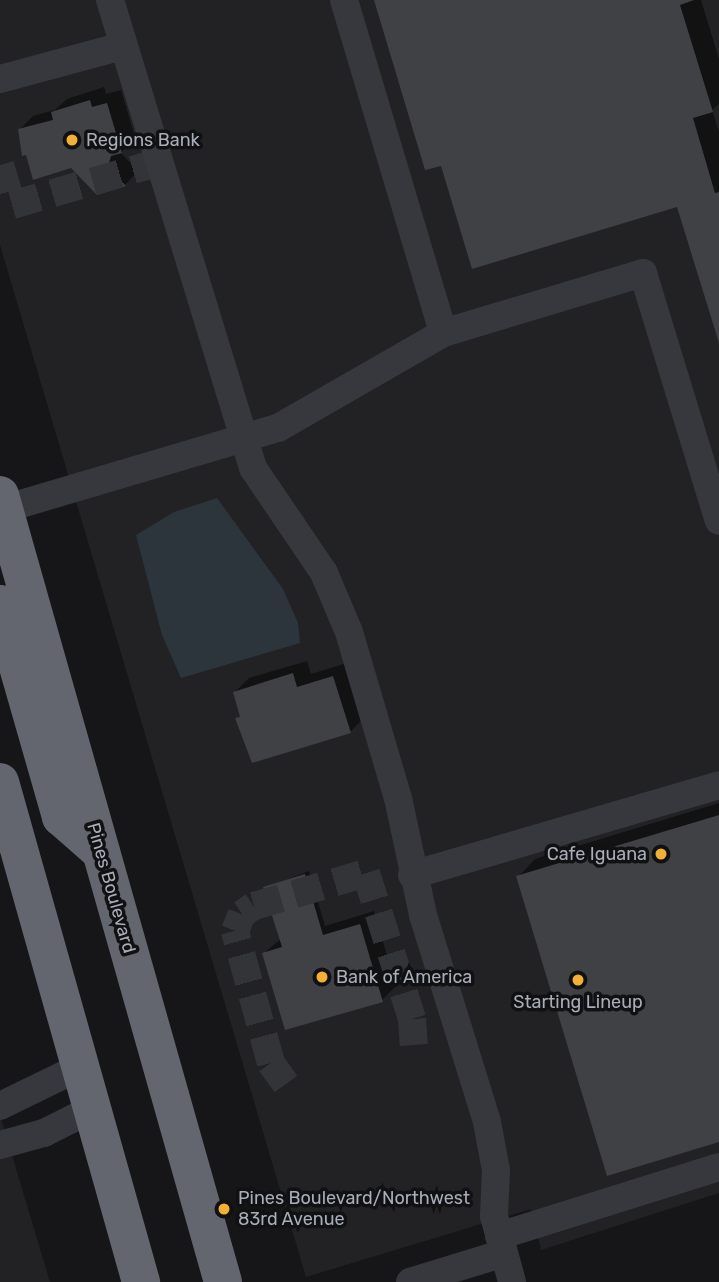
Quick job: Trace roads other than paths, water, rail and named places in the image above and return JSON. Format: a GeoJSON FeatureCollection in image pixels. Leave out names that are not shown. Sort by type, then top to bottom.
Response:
{"type":"FeatureCollection","features":[{"type":"Feature","properties":{"kind":"highway","name":"Pines Boulevard"},"geometry":{"type":"LineString","coordinates":[[1,504],[223,1282]]}},
{"type":"Feature","properties":{"kind":"highway"},"geometry":{"type":"LineString","coordinates":[[0,604],[61,817],[101,852]]}},
{"type":"Feature","properties":{"kind":"highway"},"geometry":{"type":"LineString","coordinates":[[0,782],[141,1282]]}},
{"type":"Feature","properties":{"kind":"street"},"geometry":{"type":"LineString","coordinates":[[110,0],[244,439],[266,492],[324,573],[338,601],[395,788],[412,875],[493,1149],[501,1245],[512,1282]]}},
{"type":"Feature","properties":{"kind":"street"},"geometry":{"type":"LineString","coordinates":[[344,0],[443,332]]}},
{"type":"Feature","properties":{"kind":"street"},"geometry":{"type":"LineString","coordinates":[[0,79],[122,46]]}},
{"type":"Feature","properties":{"kind":"street"},"geometry":{"type":"LineString","coordinates":[[1,504],[244,439],[307,414],[443,332],[643,273],[719,521]]}},
{"type":"Feature","properties":{"kind":"street"},"geometry":{"type":"LineString","coordinates":[[412,875],[719,785]]}},
{"type":"Feature","properties":{"kind":"street"},"geometry":{"type":"LineString","coordinates":[[0,1106],[80,1067]]}},
{"type":"Feature","properties":{"kind":"street"},"geometry":{"type":"LineString","coordinates":[[0,1145],[44,1133],[92,1109]]}},
{"type":"Feature","properties":{"kind":"street"},"geometry":{"type":"LineString","coordinates":[[410,1282],[501,1245],[719,1167]]}},
{"type":"Feature","properties":{"kind":"tunnel"},"geometry":{"type":"LineString","coordinates":[[0,165],[12,205],[157,163]]}},
{"type":"Feature","properties":{"kind":"tunnel"},"geometry":{"type":"LineString","coordinates":[[286,1084],[271,1063],[235,931],[242,914],[254,906],[366,873],[412,1019],[414,1045]]}},
{"type":"Feature","properties":{"kind":"place","name":"Regions Bank"},"geometry":{"type":"Point","coordinates":[72,140]}},
{"type":"Feature","properties":{"kind":"place","name":"Cafe Iguana"},"geometry":{"type":"Point","coordinates":[661,854]}},
{"type":"Feature","properties":{"kind":"place","name":"Bank of America"},"geometry":{"type":"Point","coordinates":[322,977]}},
{"type":"Feature","properties":{"kind":"place","name":"Starting Lineup"},"geometry":{"type":"Point","coordinates":[578,980]}},
{"type":"Feature","properties":{"kind":"place","name":"Pines Boulevard/Northwest 83rd Avenue"},"geometry":{"type":"Point","coordinates":[224,1209]}}]}
